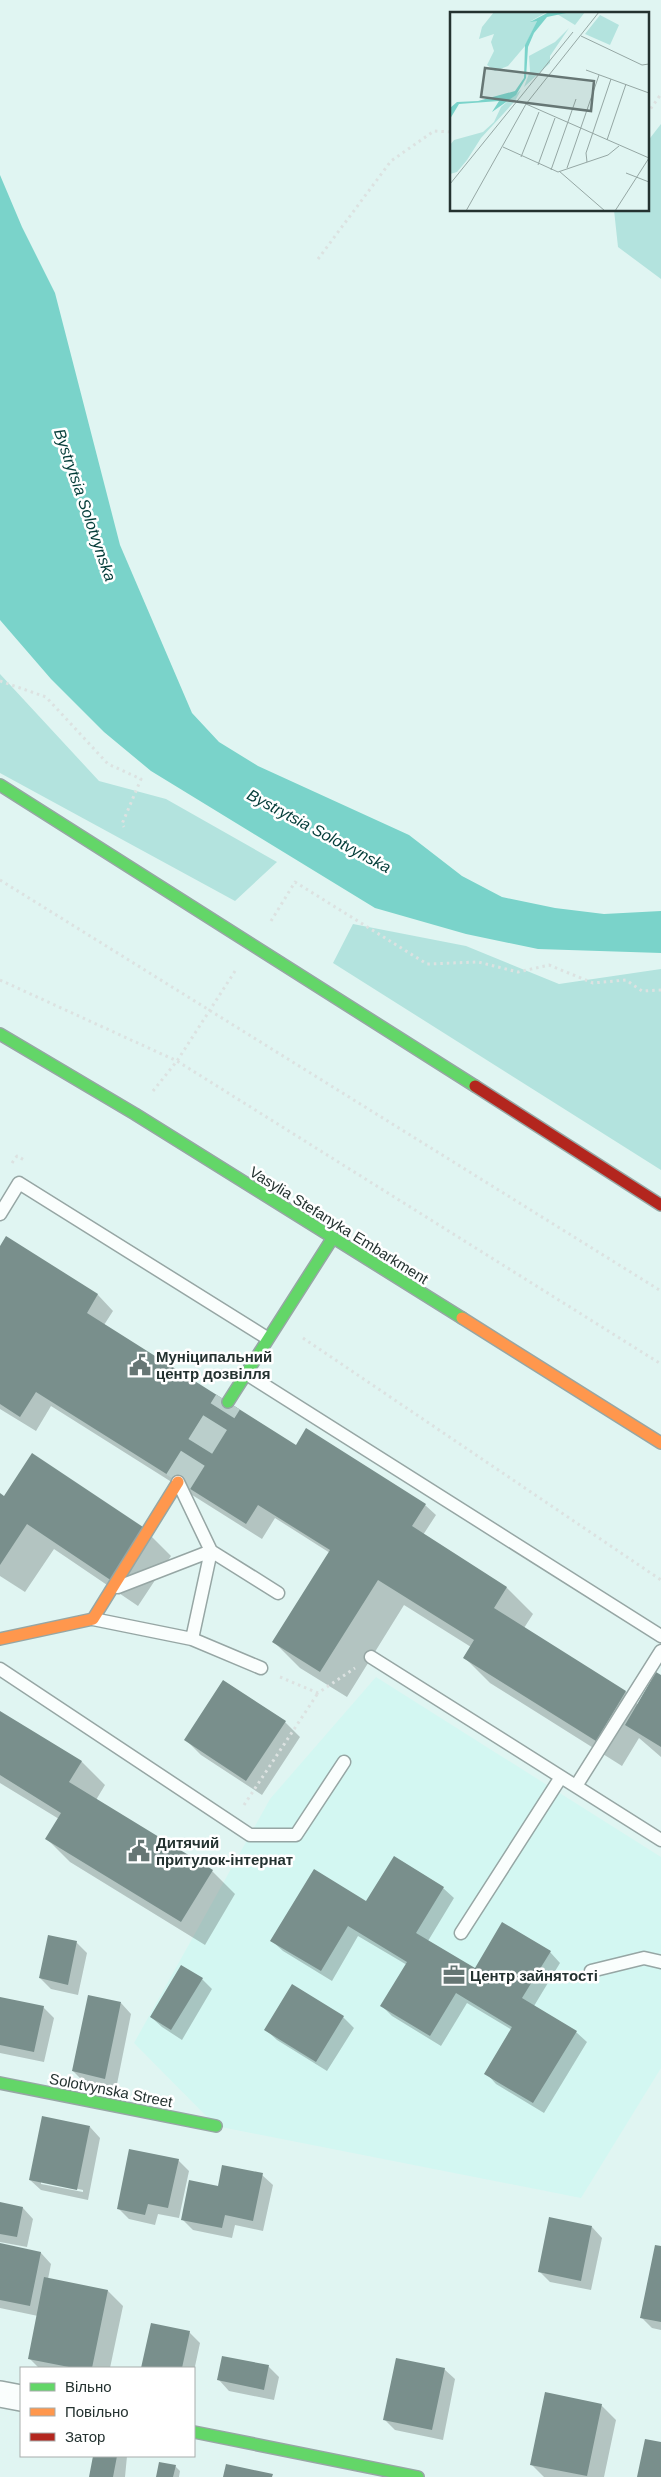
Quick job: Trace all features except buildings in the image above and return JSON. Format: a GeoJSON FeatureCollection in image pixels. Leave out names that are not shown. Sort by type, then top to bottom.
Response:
{"type":"FeatureCollection","features":[{"type":"Feature","properties":{"kind":"street"},"geometry":{"type":"LineString","coordinates":[[0,785],[661,1205]]}},
{"type":"Feature","properties":{"kind":"street","name":"Vasylia Stefanyka Embarkment"},"geometry":{"type":"LineString","coordinates":[[0,1034],[135,1114],[332,1239],[661,1443]]}},
{"type":"Feature","properties":{"kind":"street"},"geometry":{"type":"LineString","coordinates":[[228,1402],[267,1338],[332,1239]]}},
{"type":"Feature","properties":{"kind":"street"},"geometry":{"type":"LineString","coordinates":[[0,1639],[93,1619],[178,1482]]}},
{"type":"Feature","properties":{"kind":"street","name":"Solotvynska Street"},"geometry":{"type":"LineString","coordinates":[[0,2083],[216,2126]]}},
{"type":"Feature","properties":{"kind":"street"},"geometry":{"type":"LineString","coordinates":[[0,2394],[20,2398]]}},
{"type":"Feature","properties":{"kind":"street"},"geometry":{"type":"LineString","coordinates":[[195,2432],[418,2477]]}},
{"type":"Feature","properties":{"kind":"lane"},"geometry":{"type":"LineString","coordinates":[[0,1214],[19,1183],[267,1338]]}},
{"type":"Feature","properties":{"kind":"lane"},"geometry":{"type":"LineString","coordinates":[[245,1373],[661,1636]]}},
{"type":"Feature","properties":{"kind":"lane"},"geometry":{"type":"LineString","coordinates":[[178,1482],[211,1551],[278,1592]]}},
{"type":"Feature","properties":{"kind":"lane"},"geometry":{"type":"LineString","coordinates":[[111,1590],[211,1551]]}},
{"type":"Feature","properties":{"kind":"lane"},"geometry":{"type":"LineString","coordinates":[[192,1640],[211,1551]]}},
{"type":"Feature","properties":{"kind":"lane"},"geometry":{"type":"LineString","coordinates":[[93,1619],[192,1640],[261,1668]]}},
{"type":"Feature","properties":{"kind":"lane"},"geometry":{"type":"LineString","coordinates":[[576,1786],[661,1651]]}},
{"type":"Feature","properties":{"kind":"lane"},"geometry":{"type":"LineString","coordinates":[[371,1657],[661,1840]]}},
{"type":"Feature","properties":{"kind":"lane"},"geometry":{"type":"LineString","coordinates":[[0,1669],[250,1835],[296,1835],[344,1762]]}},
{"type":"Feature","properties":{"kind":"lane"},"geometry":{"type":"LineString","coordinates":[[461,1934],[561,1777]]}},
{"type":"Feature","properties":{"kind":"lane"},"geometry":{"type":"LineString","coordinates":[[591,1971],[644,1958],[661,1962]]}},
{"type":"Feature","properties":{"kind":"path"},"geometry":{"type":"LineString","coordinates":[[648,113],[661,94]]}},
{"type":"Feature","properties":{"kind":"path"},"geometry":{"type":"LineString","coordinates":[[318,259],[391,161],[434,131],[450,132]]}},
{"type":"Feature","properties":{"kind":"path"},"geometry":{"type":"LineString","coordinates":[[0,681],[46,697],[108,764],[141,779],[122,824],[127,831]]}},
{"type":"Feature","properties":{"kind":"path"},"geometry":{"type":"LineString","coordinates":[[0,880],[661,1291]]}},
{"type":"Feature","properties":{"kind":"path"},"geometry":{"type":"LineString","coordinates":[[268,926],[295,882],[427,964],[478,962],[518,972],[549,965],[593,983],[626,980],[642,991],[661,990]]}},
{"type":"Feature","properties":{"kind":"path"},"geometry":{"type":"LineString","coordinates":[[0,980],[177,1061],[661,1364]]}},
{"type":"Feature","properties":{"kind":"path"},"geometry":{"type":"LineString","coordinates":[[135,1114],[177,1061],[229,980]]}},
{"type":"Feature","properties":{"kind":"path"},"geometry":{"type":"LineString","coordinates":[[7,1171],[17,1156],[34,1166]]}},
{"type":"Feature","properties":{"kind":"path"},"geometry":{"type":"LineString","coordinates":[[278,1321],[661,1580]]}},
{"type":"Feature","properties":{"kind":"path"},"geometry":{"type":"LineString","coordinates":[[232,1823],[318,1693],[371,1657]]}},
{"type":"Feature","properties":{"kind":"path"},"geometry":{"type":"LineString","coordinates":[[261,1668],[318,1693]]}},
{"type":"Feature","properties":{"kind":"shaded area"},"geometry":{"type":"Polygon","coordinates":[[[661,124],[661,279],[618,247],[614,211],[648,211],[648,141],[661,124]]]}},
{"type":"Feature","properties":{"kind":"shaded area"},"geometry":{"type":"Polygon","coordinates":[[[0,674],[99,781],[166,799],[277,862],[235,901],[0,773],[0,674]]]}},
{"type":"Feature","properties":{"kind":"shaded area"},"geometry":{"type":"Polygon","coordinates":[[[353,924],[466,946],[559,984],[661,969],[661,1170],[333,963],[353,924]]]}},
{"type":"Feature","properties":{"kind":"shaded area"},"geometry":{"type":"Polygon","coordinates":[[[376,1677],[661,1857],[661,2068],[581,2198],[216,2126],[134,2043],[270,1799],[376,1677]]]}},
{"type":"Feature","properties":{"kind":"water","name":"Bystrytsia Solotvynska"},"geometry":{"type":"Polygon","coordinates":[[[0,175],[22,227],[55,293],[120,545],[192,713],[219,742],[258,766],[409,835],[462,876],[502,897],[555,908],[604,914],[661,911],[661,953],[538,949],[466,934],[375,908],[151,771],[104,732],[51,679],[0,620],[0,175]]]}},
{"type":"Feature","properties":{"kind":"tunnel"},"geometry":{"type":"LineString","coordinates":[[178,1482],[228,1402]]}},
{"type":"Feature","properties":{"kind":"traffic: fast"},"geometry":{"type":"LineString","coordinates":[[0,785],[475,1086]]}},
{"type":"Feature","properties":{"kind":"traffic: fast"},"geometry":{"type":"LineString","coordinates":[[0,1034],[135,1114],[462,1318]]}},
{"type":"Feature","properties":{"kind":"traffic: fast"},"geometry":{"type":"LineString","coordinates":[[228,1402],[332,1239]]}},
{"type":"Feature","properties":{"kind":"traffic: fast"},"geometry":{"type":"LineString","coordinates":[[0,2083],[216,2126]]}},
{"type":"Feature","properties":{"kind":"traffic: fast"},"geometry":{"type":"LineString","coordinates":[[195,2432],[418,2477]]}},
{"type":"Feature","properties":{"kind":"traffic: slow"},"geometry":{"type":"LineString","coordinates":[[462,1318],[661,1443]]}},
{"type":"Feature","properties":{"kind":"traffic: slow"},"geometry":{"type":"LineString","coordinates":[[0,1639],[93,1619],[178,1482]]}},
{"type":"Feature","properties":{"kind":"traffic: jam"},"geometry":{"type":"LineString","coordinates":[[475,1086],[661,1205]]}},
{"type":"Feature","properties":{"kind":"place","name":"Муніципальний центр дозвілля"},"geometry":{"type":"Point","coordinates":[140,1365]}},
{"type":"Feature","properties":{"kind":"place","name":"Дитячий притулок-інтернат"},"geometry":{"type":"Point","coordinates":[139,1851]}},
{"type":"Feature","properties":{"kind":"place","name":"Центр зайнятості"},"geometry":{"type":"Point","coordinates":[454,1975]}}]}
